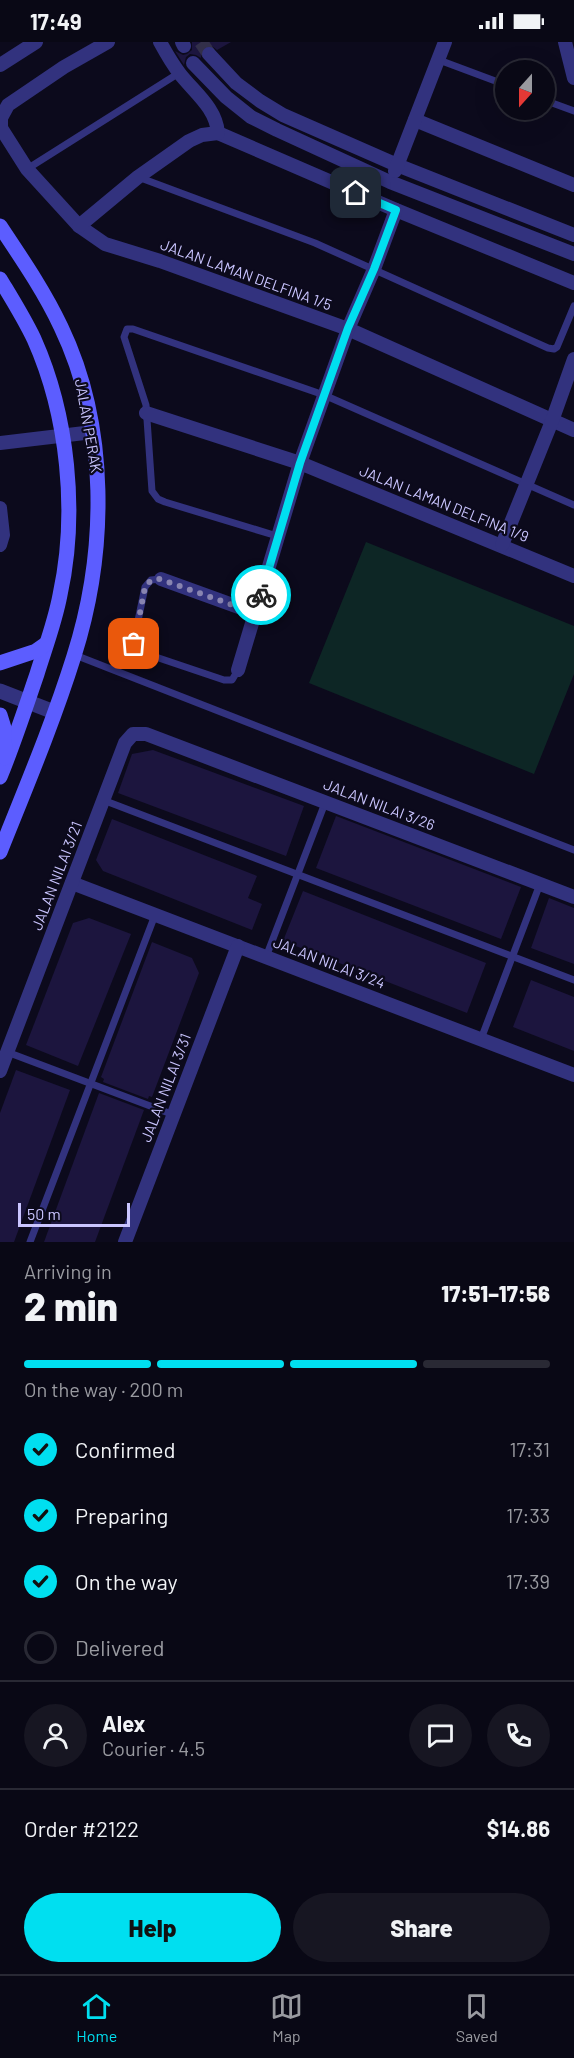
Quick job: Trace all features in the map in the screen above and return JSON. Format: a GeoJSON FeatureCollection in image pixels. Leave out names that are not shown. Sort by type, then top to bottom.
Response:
{"type":"FeatureCollection","features":[{"type":"Feature","properties":{"kind":"main road","name":"JALAN PERAK"},"geometry":{"type":"LineString","coordinates":[[0,226],[40,286],[62,328],[78,369],[93,432],[98,476],[98,528],[89,597],[75,655],[0,852]]}},
{"type":"Feature","properties":{"kind":"main road","name":"JALAN PERAK"},"geometry":{"type":"LineString","coordinates":[[0,279],[34,339],[49,380],[62,436],[68,477],[69,529],[61,594],[3,770]]}},
{"type":"Feature","properties":{"kind":"main road"},"geometry":{"type":"LineString","coordinates":[[0,663],[27,655],[46,644]]}},
{"type":"Feature","properties":{"kind":"main road"},"geometry":{"type":"LineString","coordinates":[[0,715],[4,728],[3,770]]}},
{"type":"Feature","properties":{"kind":"street","name":"JALAN LAMAN DELFINA 1/5"},"geometry":{"type":"LineString","coordinates":[[108,42],[64,67],[8,105],[1,118],[1,128],[27,169],[79,226],[105,244],[348,328],[574,430]]}},
{"type":"Feature","properties":{"kind":"street"},"geometry":{"type":"LineString","coordinates":[[160,42],[179,73],[212,111],[217,120],[218,133]]}},
{"type":"Feature","properties":{"kind":"street"},"geometry":{"type":"LineString","coordinates":[[390,182],[445,42]]}},
{"type":"Feature","properties":{"kind":"street"},"geometry":{"type":"LineString","coordinates":[[565,42],[574,78]]}},
{"type":"Feature","properties":{"kind":"street"},"geometry":{"type":"LineString","coordinates":[[0,65],[28,44]]}},
{"type":"Feature","properties":{"kind":"street"},"geometry":{"type":"LineString","coordinates":[[209,54],[236,83],[260,102],[283,115],[397,165],[574,235]]}},
{"type":"Feature","properties":{"kind":"street"},"geometry":{"type":"LineString","coordinates":[[193,63],[226,97],[251,117],[390,182],[574,254]]}},
{"type":"Feature","properties":{"kind":"street"},"geometry":{"type":"LineString","coordinates":[[415,120],[574,185]]}},
{"type":"Feature","properties":{"kind":"street"},"geometry":{"type":"LineString","coordinates":[[79,226],[138,177],[189,141],[202,135],[218,133],[396,210],[574,283]]}},
{"type":"Feature","properties":{"kind":"street"},"geometry":{"type":"LineString","coordinates":[[238,670],[300,463],[348,328],[374,269],[396,210]]}},
{"type":"Feature","properties":{"kind":"street"},"geometry":{"type":"LineString","coordinates":[[502,545],[552,421],[574,359]]}},
{"type":"Feature","properties":{"kind":"street","name":"JALAN LAMAN DELFINA 1/9"},"geometry":{"type":"LineString","coordinates":[[146,413],[300,463],[574,576]]}},
{"type":"Feature","properties":{"kind":"street"},"geometry":{"type":"LineString","coordinates":[[0,443],[93,432]]}},
{"type":"Feature","properties":{"kind":"street"},"geometry":{"type":"LineString","coordinates":[[0,508],[1,538]]}},
{"type":"Feature","properties":{"kind":"street"},"geometry":{"type":"LineString","coordinates":[[160,579],[255,613]]}},
{"type":"Feature","properties":{"kind":"street"},"geometry":{"type":"LineString","coordinates":[[0,691],[54,712]]}},
{"type":"Feature","properties":{"kind":"street","name":"JALAN NILAI 3/21"},"geometry":{"type":"LineString","coordinates":[[0,1071],[129,737],[140,733],[173,744]]}},
{"type":"Feature","properties":{"kind":"street","name":"JALAN NILAI 3/26"},"geometry":{"type":"LineString","coordinates":[[173,744],[574,897]]}},
{"type":"Feature","properties":{"kind":"street","name":"JALAN NILAI 3/24"},"geometry":{"type":"LineString","coordinates":[[72,883],[574,1075]]}},
{"type":"Feature","properties":{"kind":"street","name":"JALAN NILAI 3/31"},"geometry":{"type":"LineString","coordinates":[[125,1242],[238,946]]}},
{"type":"Feature","properties":{"kind":"lane"},"geometry":{"type":"LineString","coordinates":[[439,60],[495,81]]}},
{"type":"Feature","properties":{"kind":"lane"},"geometry":{"type":"LineString","coordinates":[[27,169],[179,73]]}},
{"type":"Feature","properties":{"kind":"lane"},"geometry":{"type":"LineString","coordinates":[[555,104],[574,111]]}},
{"type":"Feature","properties":{"kind":"lane"},"geometry":{"type":"LineString","coordinates":[[138,177],[315,243],[554,350],[560,342],[574,306]]}},
{"type":"Feature","properties":{"kind":"lane"},"geometry":{"type":"LineString","coordinates":[[277,536],[158,499],[152,491],[146,405],[124,337],[127,329],[133,329],[324,395],[574,505]]}},
{"type":"Feature","properties":{"kind":"lane"},"geometry":{"type":"LineString","coordinates":[[160,579],[151,580],[145,587],[134,639],[138,651],[224,680],[232,680],[238,670]]}},
{"type":"Feature","properties":{"kind":"lane"},"geometry":{"type":"LineString","coordinates":[[75,655],[574,850]]}},
{"type":"Feature","properties":{"kind":"lane"},"geometry":{"type":"LineString","coordinates":[[103,800],[574,980]]}},
{"type":"Feature","properties":{"kind":"lane"},"geometry":{"type":"LineString","coordinates":[[266,957],[326,802]]}},
{"type":"Feature","properties":{"kind":"lane"},"geometry":{"type":"LineString","coordinates":[[481,1039],[540,884]]}},
{"type":"Feature","properties":{"kind":"lane"},"geometry":{"type":"LineString","coordinates":[[30,1242],[155,915]]}},
{"type":"Feature","properties":{"kind":"lane"},"geometry":{"type":"LineString","coordinates":[[7,1052],[174,1115]]}},
{"type":"Feature","properties":{"kind":"green space"},"geometry":{"type":"Polygon","coordinates":[[[366,542],[574,626],[574,674],[534,774],[309,683],[366,542]]]}},
{"type":"Feature","properties":{"kind":"building"},"geometry":{"type":"Polygon","coordinates":[[[192,42],[231,42],[217,50],[206,45],[201,51],[201,58],[190,54],[186,57],[184,65],[175,51],[183,55],[187,54],[192,50],[192,42]]]}},
{"type":"Feature","properties":{"kind":"building"},"geometry":{"type":"Polygon","coordinates":[[[153,750],[304,806],[286,856],[118,793],[132,754],[153,750]]]}},
{"type":"Feature","properties":{"kind":"building"},"geometry":{"type":"Polygon","coordinates":[[[336,816],[521,887],[501,939],[316,868],[336,816]]]}},
{"type":"Feature","properties":{"kind":"building"},"geometry":{"type":"Polygon","coordinates":[[[112,819],[257,876],[248,898],[262,904],[252,930],[103,871],[96,860],[112,819]]]}},
{"type":"Feature","properties":{"kind":"building"},"geometry":{"type":"Polygon","coordinates":[[[303,891],[486,963],[467,1013],[283,941],[303,891]]]}},
{"type":"Feature","properties":{"kind":"building"},"geometry":{"type":"Polygon","coordinates":[[[549,898],[574,908],[574,964],[531,948],[549,898]]]}},
{"type":"Feature","properties":{"kind":"building"},"geometry":{"type":"Polygon","coordinates":[[[89,918],[131,934],[78,1066],[26,1045],[73,923],[89,918]]]}},
{"type":"Feature","properties":{"kind":"building"},"geometry":{"type":"Polygon","coordinates":[[[152,942],[192,958],[199,973],[152,1097],[149,1096],[148,1099],[103,1082],[104,1079],[101,1077],[152,942]]]}},
{"type":"Feature","properties":{"kind":"building"},"geometry":{"type":"Polygon","coordinates":[[[531,980],[574,997],[574,1051],[513,1027],[531,980]]]}},
{"type":"Feature","properties":{"kind":"building"},"geometry":{"type":"Polygon","coordinates":[[[16,1070],[70,1090],[14,1242],[0,1242],[0,1113],[16,1070]]]}},
{"type":"Feature","properties":{"kind":"building"},"geometry":{"type":"Polygon","coordinates":[[[99,1093],[144,1110],[95,1242],[44,1242],[99,1093]]]}},
{"type":"Feature","properties":{"kind":"tunnel"},"geometry":{"type":"LineString","coordinates":[[201,42],[209,54]]}},
{"type":"Feature","properties":{"kind":"way so far"},"geometry":{"type":"LineString","coordinates":[[134,644],[145,587],[147,583],[156,578],[255,613],[261,595]]}},
{"type":"Feature","properties":{"kind":"route"},"geometry":{"type":"LineString","coordinates":[[261,595],[300,463],[348,328],[374,269],[396,210],[356,193]]}}]}
